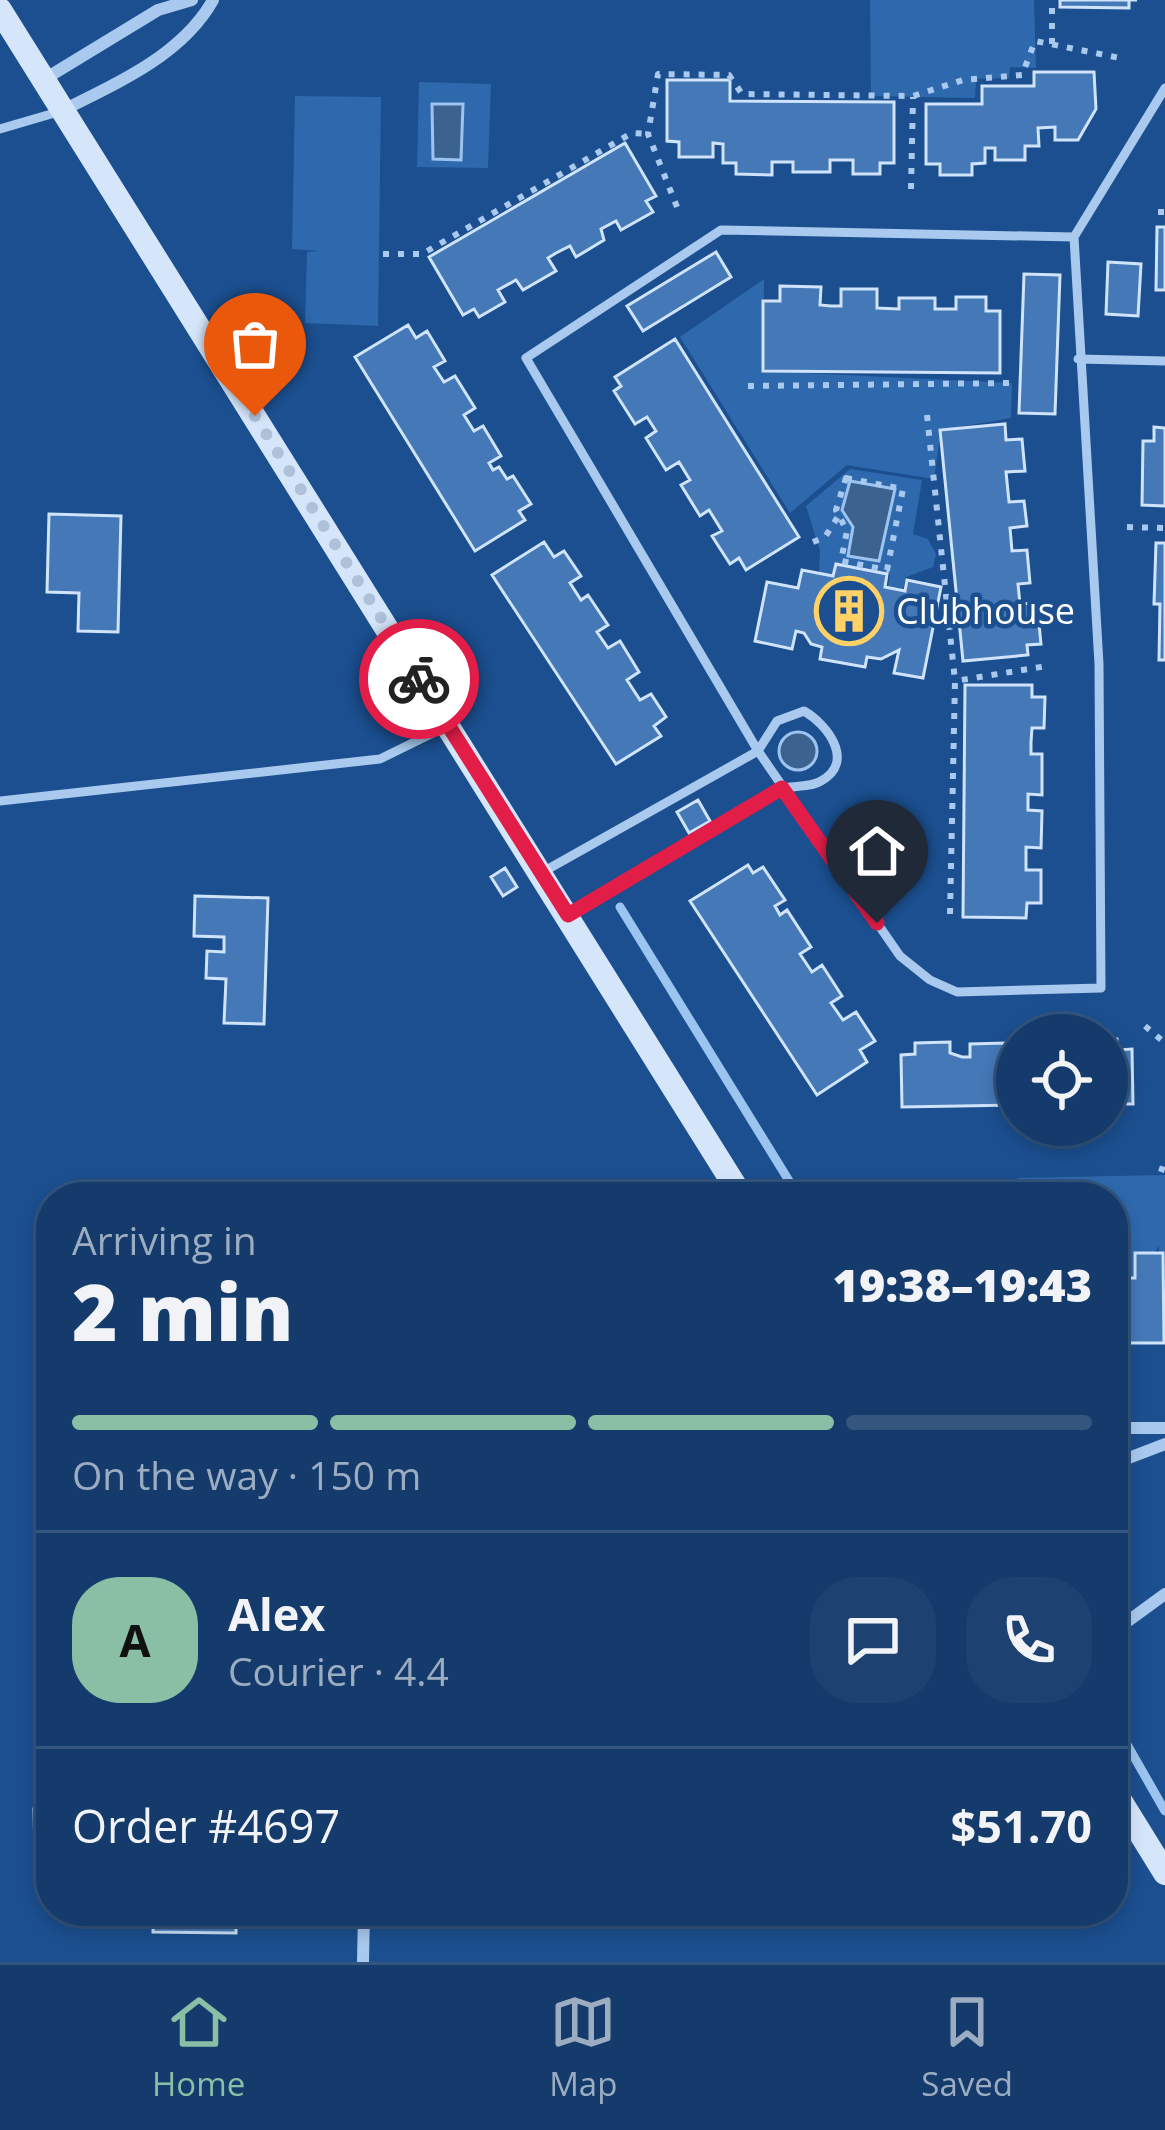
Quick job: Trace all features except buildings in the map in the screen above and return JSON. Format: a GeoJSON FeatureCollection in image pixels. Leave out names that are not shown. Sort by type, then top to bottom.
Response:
{"type":"FeatureCollection","features":[{"type":"Feature","properties":{"kind":"street"},"geometry":{"type":"LineString","coordinates":[[43,80],[158,10],[192,0]]}},
{"type":"Feature","properties":{"kind":"street"},"geometry":{"type":"LineString","coordinates":[[62,111],[128,78],[199,25],[212,0]]}},
{"type":"Feature","properties":{"kind":"street"},"geometry":{"type":"LineString","coordinates":[[0,10],[733,1182]]}},
{"type":"Feature","properties":{"kind":"street"},"geometry":{"type":"LineString","coordinates":[[1128,1428],[1165,1428]]}},
{"type":"Feature","properties":{"kind":"street"},"geometry":{"type":"LineString","coordinates":[[1128,1458],[1165,1444]]}},
{"type":"Feature","properties":{"kind":"street"},"geometry":{"type":"LineString","coordinates":[[1128,1621],[1165,1594]]}},
{"type":"Feature","properties":{"kind":"street"},"geometry":{"type":"LineString","coordinates":[[1128,1813],[1165,1873]]}},
{"type":"Feature","properties":{"kind":"street"},"geometry":{"type":"LineString","coordinates":[[363,1962],[364,1926]]}},
{"type":"Feature","properties":{"kind":"lane"},"geometry":{"type":"LineString","coordinates":[[1074,237],[721,230],[526,358],[782,788],[900,956],[930,980],[957,992],[1101,988],[1100,710],[1074,237],[1165,88]]}},
{"type":"Feature","properties":{"kind":"lane"},"geometry":{"type":"LineString","coordinates":[[0,129],[62,111]]}},
{"type":"Feature","properties":{"kind":"lane"},"geometry":{"type":"LineString","coordinates":[[1078,359],[1165,362]]}},
{"type":"Feature","properties":{"kind":"lane"},"geometry":{"type":"LineString","coordinates":[[541,873],[758,751],[777,721],[804,711],[823,722],[836,743],[835,766],[821,782],[782,788],[568,915]]}},
{"type":"Feature","properties":{"kind":"lane"},"geometry":{"type":"LineString","coordinates":[[0,801],[380,759],[448,725]]}},
{"type":"Feature","properties":{"kind":"path"},"geometry":{"type":"LineString","coordinates":[[1052,0],[1052,44]]}},
{"type":"Feature","properties":{"kind":"path"},"geometry":{"type":"LineString","coordinates":[[677,207],[648,134],[658,74],[729,75],[742,94],[913,97],[964,80],[1022,75],[1035,41],[1125,59]]}},
{"type":"Feature","properties":{"kind":"path"},"geometry":{"type":"LineString","coordinates":[[911,189],[913,97]]}},
{"type":"Feature","properties":{"kind":"path"},"geometry":{"type":"LineString","coordinates":[[383,254],[422,254],[632,133],[648,134]]}},
{"type":"Feature","properties":{"kind":"path"},"geometry":{"type":"LineString","coordinates":[[748,386],[1012,383]]}},
{"type":"Feature","properties":{"kind":"path"},"geometry":{"type":"LineString","coordinates":[[927,415],[956,681],[950,914]]}},
{"type":"Feature","properties":{"kind":"path"},"geometry":{"type":"LineString","coordinates":[[813,542],[825,537],[838,515],[846,478],[903,489],[887,570],[841,560],[847,531],[838,515]]}},
{"type":"Feature","properties":{"kind":"path"},"geometry":{"type":"LineString","coordinates":[[1127,527],[1165,528]]}},
{"type":"Feature","properties":{"kind":"path"},"geometry":{"type":"LineString","coordinates":[[956,681],[1047,666]]}},
{"type":"Feature","properties":{"kind":"path"},"geometry":{"type":"LineString","coordinates":[[1145,1026],[1165,1043]]}},
{"type":"Feature","properties":{"kind":"path"},"geometry":{"type":"LineString","coordinates":[[1161,1172],[1165,1159]]}},
{"type":"Feature","properties":{"kind":"shaded area"},"geometry":{"type":"Polygon","coordinates":[[[870,0],[1034,0],[1036,68],[1010,67],[1009,78],[976,79],[975,98],[871,96],[870,0]]]}},
{"type":"Feature","properties":{"kind":"shaded area"},"geometry":{"type":"Polygon","coordinates":[[[419,82],[491,84],[488,168],[417,167],[419,82]]]}},
{"type":"Feature","properties":{"kind":"shaded area"},"geometry":{"type":"Polygon","coordinates":[[[295,96],[381,97],[378,326],[305,323],[307,252],[320,251],[292,249],[295,96]]]}},
{"type":"Feature","properties":{"kind":"shaded area"},"geometry":{"type":"Polygon","coordinates":[[[432,104],[463,104],[461,160],[433,159],[432,104]]]}},
{"type":"Feature","properties":{"kind":"shaded area"},"geometry":{"type":"Polygon","coordinates":[[[764,279],[763,371],[1012,383],[1011,418],[941,430],[934,479],[847,465],[790,513],[680,337],[764,279]]]}},
{"type":"Feature","properties":{"kind":"shaded area"},"geometry":{"type":"Polygon","coordinates":[[[850,469],[922,480],[913,534],[928,539],[936,554],[933,567],[906,577],[903,589],[888,586],[890,574],[835,564],[833,575],[819,573],[820,551],[806,506],[850,469]]]}},
{"type":"Feature","properties":{"kind":"shaded area"},"geometry":{"type":"Polygon","coordinates":[[[850,481],[895,489],[879,561],[848,556],[853,527],[842,510],[850,481]]]}},
{"type":"Feature","properties":{"kind":"shaded area"},"geometry":{"type":"Polygon","coordinates":[[[798,732],[812,737],[817,751],[812,765],[798,770],[784,765],[779,751],[784,737],[798,732]]]}},
{"type":"Feature","properties":{"kind":"shaded area"},"geometry":{"type":"Polygon","coordinates":[[[1165,1175],[1165,1343],[1159,1246],[1135,1278],[1128,1278],[1128,1182],[1017,1182],[1017,1178],[1165,1175]]]}},
{"type":"Feature","properties":{"kind":"waterway"},"geometry":{"type":"LineString","coordinates":[[620,907],[790,1182]]}},
{"type":"Feature","properties":{"kind":"waterway"},"geometry":{"type":"LineString","coordinates":[[1128,1746],[1165,1811]]}},
{"type":"Feature","properties":{"kind":"way so far"},"geometry":{"type":"LineString","coordinates":[[255,416],[419,679]]}},
{"type":"Feature","properties":{"kind":"place","name":"Clubhouse"},"geometry":{"type":"Point","coordinates":[849,611]}},
{"type":"Feature","properties":{"kind":"route"},"geometry":{"type":"LineString","coordinates":[[419,679],[568,915],[782,788],[877,923]]}}]}
